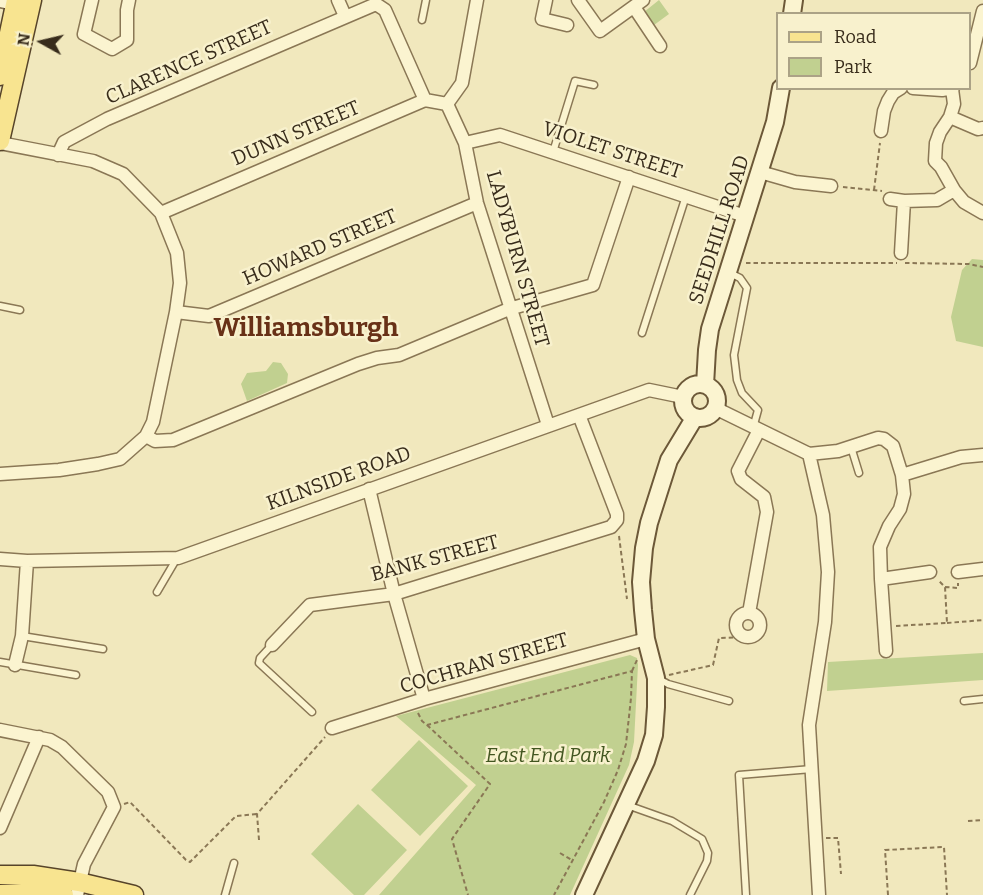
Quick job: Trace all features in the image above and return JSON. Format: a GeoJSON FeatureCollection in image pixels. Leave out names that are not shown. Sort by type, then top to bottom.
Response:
{"type":"FeatureCollection","features":[{"type":"Feature","properties":{"kind":"main road"},"geometry":{"type":"LineString","coordinates":[[0,76],[16,1]]}},
{"type":"Feature","properties":{"kind":"main road"},"geometry":{"type":"LineString","coordinates":[[0,142],[16,1]]}},
{"type":"Feature","properties":{"kind":"main road"},"geometry":{"type":"LineString","coordinates":[[0,861],[33,875],[78,889],[134,895]]}},
{"type":"Feature","properties":{"kind":"main road"},"geometry":{"type":"LineString","coordinates":[[0,875],[33,875]]}},
{"type":"Feature","properties":{"kind":"main road"},"geometry":{"type":"LineString","coordinates":[[0,894],[64,895]]}},
{"type":"Feature","properties":{"kind":"street"},"geometry":{"type":"LineString","coordinates":[[92,0],[84,34],[112,49],[127,40],[129,0]]}},
{"type":"Feature","properties":{"kind":"street"},"geometry":{"type":"LineString","coordinates":[[338,0],[345,16]]}},
{"type":"Feature","properties":{"kind":"street"},"geometry":{"type":"LineString","coordinates":[[425,100],[447,104],[462,83],[477,0]]}},
{"type":"Feature","properties":{"kind":"street"},"geometry":{"type":"LineString","coordinates":[[546,0],[542,19],[567,25]]}},
{"type":"Feature","properties":{"kind":"street"},"geometry":{"type":"LineString","coordinates":[[578,0],[600,31],[638,3],[660,46]]}},
{"type":"Feature","properties":{"kind":"street","name":"CLARENCE STREET"},"geometry":{"type":"LineString","coordinates":[[58,154],[64,142],[107,119],[376,4],[385,10],[425,100]]}},
{"type":"Feature","properties":{"kind":"street"},"geometry":{"type":"LineString","coordinates":[[971,56],[982,16]]}},
{"type":"Feature","properties":{"kind":"street","name":"SEEDHILL ROAD"},"geometry":{"type":"LineString","coordinates":[[705,385],[710,329],[776,122],[781,90]]}},
{"type":"Feature","properties":{"kind":"street"},"geometry":{"type":"LineString","coordinates":[[881,131],[884,111],[894,90]]}},
{"type":"Feature","properties":{"kind":"street"},"geometry":{"type":"LineString","coordinates":[[952,90],[954,104],[950,117],[940,132],[934,152],[935,161],[964,202],[983,213]]}},
{"type":"Feature","properties":{"kind":"street","name":"DUNN STREET"},"geometry":{"type":"LineString","coordinates":[[161,213],[425,100]]}},
{"type":"Feature","properties":{"kind":"street","name":"LADYBURN STREET"},"geometry":{"type":"LineString","coordinates":[[447,104],[465,143],[477,203],[548,425]]}},
{"type":"Feature","properties":{"kind":"street"},"geometry":{"type":"LineString","coordinates":[[950,117],[978,129],[983,128]]}},
{"type":"Feature","properties":{"kind":"street","name":"VIOLET STREET"},"geometry":{"type":"LineString","coordinates":[[465,143],[500,135],[746,216]]}},
{"type":"Feature","properties":{"kind":"street"},"geometry":{"type":"LineString","coordinates":[[0,142],[93,161],[123,174],[161,213],[177,253],[180,283],[153,422],[146,436],[120,459],[98,465],[0,474]]}},
{"type":"Feature","properties":{"kind":"street"},"geometry":{"type":"LineString","coordinates":[[760,172],[795,182],[831,186]]}},
{"type":"Feature","properties":{"kind":"street"},"geometry":{"type":"LineString","coordinates":[[146,436],[155,441],[173,440],[358,364],[376,358],[399,355],[510,309],[593,285],[628,177]]}},
{"type":"Feature","properties":{"kind":"street"},"geometry":{"type":"LineString","coordinates":[[890,199],[937,200],[954,190]]}},
{"type":"Feature","properties":{"kind":"street"},"geometry":{"type":"LineString","coordinates":[[901,253],[904,201]]}},
{"type":"Feature","properties":{"kind":"street","name":"HOWARD STREET"},"geometry":{"type":"LineString","coordinates":[[176,312],[209,316],[477,203]]}},
{"type":"Feature","properties":{"kind":"street"},"geometry":{"type":"LineString","coordinates":[[705,385],[713,390],[716,396],[715,408],[705,417],[695,417],[685,409],[683,397],[693,386],[705,385]]}},
{"type":"Feature","properties":{"kind":"street","name":"KILNSIDE ROAD"},"geometry":{"type":"LineString","coordinates":[[0,559],[27,561],[178,558],[649,390],[683,397]]}},
{"type":"Feature","properties":{"kind":"street"},"geometry":{"type":"LineString","coordinates":[[715,408],[809,454],[838,451],[878,438],[884,439],[892,446],[902,476],[904,494],[900,509],[889,525],[880,547],[886,651]]}},
{"type":"Feature","properties":{"kind":"street"},"geometry":{"type":"LineString","coordinates":[[579,415],[617,514],[617,520]]}},
{"type":"Feature","properties":{"kind":"street"},"geometry":{"type":"LineString","coordinates":[[584,895],[646,761],[654,735],[657,707],[656,678],[646,639],[643,610],[641,582],[644,548],[649,523],[669,460],[695,417]]}},
{"type":"Feature","properties":{"kind":"street"},"geometry":{"type":"LineString","coordinates":[[749,613],[767,512],[764,497],[741,479],[738,471],[756,429]]}},
{"type":"Feature","properties":{"kind":"street"},"geometry":{"type":"LineString","coordinates":[[809,454],[823,515],[828,572],[825,622],[809,725],[819,895]]}},
{"type":"Feature","properties":{"kind":"street"},"geometry":{"type":"LineString","coordinates":[[902,476],[961,457],[983,455]]}},
{"type":"Feature","properties":{"kind":"street"},"geometry":{"type":"LineString","coordinates":[[369,489],[394,594],[424,699]]}},
{"type":"Feature","properties":{"kind":"street","name":"BANK STREET"},"geometry":{"type":"LineString","coordinates":[[272,645],[310,605],[394,594],[611,527],[617,520]]}},
{"type":"Feature","properties":{"kind":"street"},"geometry":{"type":"LineString","coordinates":[[15,665],[22,636],[27,561]]}},
{"type":"Feature","properties":{"kind":"street"},"geometry":{"type":"LineString","coordinates":[[958,572],[983,569]]}},
{"type":"Feature","properties":{"kind":"street"},"geometry":{"type":"LineString","coordinates":[[881,579],[930,573]]}},
{"type":"Feature","properties":{"kind":"street"},"geometry":{"type":"LineString","coordinates":[[749,613],[759,619],[760,627],[756,634],[745,637],[737,630],[736,623],[739,616],[749,613]]}},
{"type":"Feature","properties":{"kind":"street","name":"COCHRAN STREET"},"geometry":{"type":"LineString","coordinates":[[332,728],[424,699],[646,639]]}},
{"type":"Feature","properties":{"kind":"street"},"geometry":{"type":"LineString","coordinates":[[0,730],[50,740],[62,747],[108,792],[114,807],[84,864],[78,889]]}},
{"type":"Feature","properties":{"kind":"street"},"geometry":{"type":"LineString","coordinates":[[2,820],[39,737]]}},
{"type":"Feature","properties":{"kind":"lane"},"geometry":{"type":"LineString","coordinates":[[423,20],[426,0]]}},
{"type":"Feature","properties":{"kind":"lane"},"geometry":{"type":"LineString","coordinates":[[554,152],[575,81],[594,85]]}},
{"type":"Feature","properties":{"kind":"lane"},"geometry":{"type":"LineString","coordinates":[[642,333],[686,196]]}},
{"type":"Feature","properties":{"kind":"lane"},"geometry":{"type":"LineString","coordinates":[[729,268],[747,288],[734,355],[737,380],[742,393],[758,410],[756,429]]}},
{"type":"Feature","properties":{"kind":"lane"},"geometry":{"type":"LineString","coordinates":[[0,306],[20,310]]}},
{"type":"Feature","properties":{"kind":"lane"},"geometry":{"type":"LineString","coordinates":[[851,447],[859,473]]}},
{"type":"Feature","properties":{"kind":"lane"},"geometry":{"type":"LineString","coordinates":[[157,592],[178,558]]}},
{"type":"Feature","properties":{"kind":"lane"},"geometry":{"type":"LineString","coordinates":[[22,636],[103,649]]}},
{"type":"Feature","properties":{"kind":"lane"},"geometry":{"type":"LineString","coordinates":[[272,645],[260,658],[259,663],[312,712]]}},
{"type":"Feature","properties":{"kind":"lane"},"geometry":{"type":"LineString","coordinates":[[0,662],[76,675]]}},
{"type":"Feature","properties":{"kind":"lane"},"geometry":{"type":"LineString","coordinates":[[656,678],[668,684],[729,701]]}},
{"type":"Feature","properties":{"kind":"lane"},"geometry":{"type":"LineString","coordinates":[[964,701],[983,699]]}},
{"type":"Feature","properties":{"kind":"lane"},"geometry":{"type":"LineString","coordinates":[[746,895],[739,775],[812,769]]}},
{"type":"Feature","properties":{"kind":"lane"},"geometry":{"type":"LineString","coordinates":[[626,805],[672,821],[702,839],[708,853],[707,861],[690,895]]}},
{"type":"Feature","properties":{"kind":"lane"},"geometry":{"type":"LineString","coordinates":[[225,895],[234,863]]}},
{"type":"Feature","properties":{"kind":"path"},"geometry":{"type":"LineString","coordinates":[[831,186],[874,190],[881,131]]}},
{"type":"Feature","properties":{"kind":"path"},"geometry":{"type":"LineString","coordinates":[[729,268],[969,264],[983,267]]}},
{"type":"Feature","properties":{"kind":"path"},"geometry":{"type":"LineString","coordinates":[[617,520],[628,604],[643,610]]}},
{"type":"Feature","properties":{"kind":"path"},"geometry":{"type":"LineString","coordinates":[[930,573],[945,587],[947,623]]}},
{"type":"Feature","properties":{"kind":"path"},"geometry":{"type":"LineString","coordinates":[[884,627],[983,620]]}},
{"type":"Feature","properties":{"kind":"path"},"geometry":{"type":"LineString","coordinates":[[656,678],[713,665],[719,638],[745,637]]}},
{"type":"Feature","properties":{"kind":"path"},"geometry":{"type":"LineString","coordinates":[[427,725],[632,671],[632,698],[626,744],[618,770],[604,802],[554,895]]}},
{"type":"Feature","properties":{"kind":"path"},"geometry":{"type":"LineString","coordinates":[[424,699],[418,712],[422,721],[490,784],[452,839],[468,895]]}},
{"type":"Feature","properties":{"kind":"path"},"geometry":{"type":"LineString","coordinates":[[114,807],[130,802],[190,862],[236,816],[257,814],[332,728]]}},
{"type":"Feature","properties":{"kind":"path"},"geometry":{"type":"LineString","coordinates":[[257,814],[260,840]]}},
{"type":"Feature","properties":{"kind":"path"},"geometry":{"type":"LineString","coordinates":[[968,821],[983,820]]}},
{"type":"Feature","properties":{"kind":"path"},"geometry":{"type":"LineString","coordinates":[[816,839],[838,838],[841,874]]}},
{"type":"Feature","properties":{"kind":"path"},"geometry":{"type":"LineString","coordinates":[[888,895],[885,850],[944,847],[947,895]]}},
{"type":"Feature","properties":{"kind":"path"},"geometry":{"type":"LineString","coordinates":[[560,853],[572,860]]}},
{"type":"Feature","properties":{"kind":"green space"},"geometry":{"type":"Polygon","coordinates":[[[659,0],[669,14],[654,25],[644,12],[659,0]]]}},
{"type":"Feature","properties":{"kind":"green space"},"geometry":{"type":"Polygon","coordinates":[[[972,259],[983,260],[983,347],[956,341],[951,317],[962,270],[972,259]]]}},
{"type":"Feature","properties":{"kind":"green space"},"geometry":{"type":"Polygon","coordinates":[[[273,362],[281,363],[288,374],[287,383],[247,401],[241,384],[247,373],[266,371],[273,362]]]}},
{"type":"Feature","properties":{"kind":"green space"},"geometry":{"type":"Polygon","coordinates":[[[983,653],[983,680],[827,691],[828,662],[983,653]]]}},
{"type":"Feature","properties":{"kind":"green space","name":"East End Park"},"geometry":{"type":"Polygon","coordinates":[[[630,655],[637,658],[638,665],[634,742],[629,765],[570,895],[379,895],[476,785],[396,716],[630,655]]]}},
{"type":"Feature","properties":{"kind":"green space"},"geometry":{"type":"Polygon","coordinates":[[[419,740],[468,786],[420,836],[371,790],[419,740]]]}},
{"type":"Feature","properties":{"kind":"green space"},"geometry":{"type":"Polygon","coordinates":[[[358,804],[407,850],[364,895],[354,895],[311,854],[358,804]]]}},
{"type":"Feature","properties":{"kind":"district","name":"Williamsburgh"},"geometry":{"type":"Point","coordinates":[306,329]}}]}
